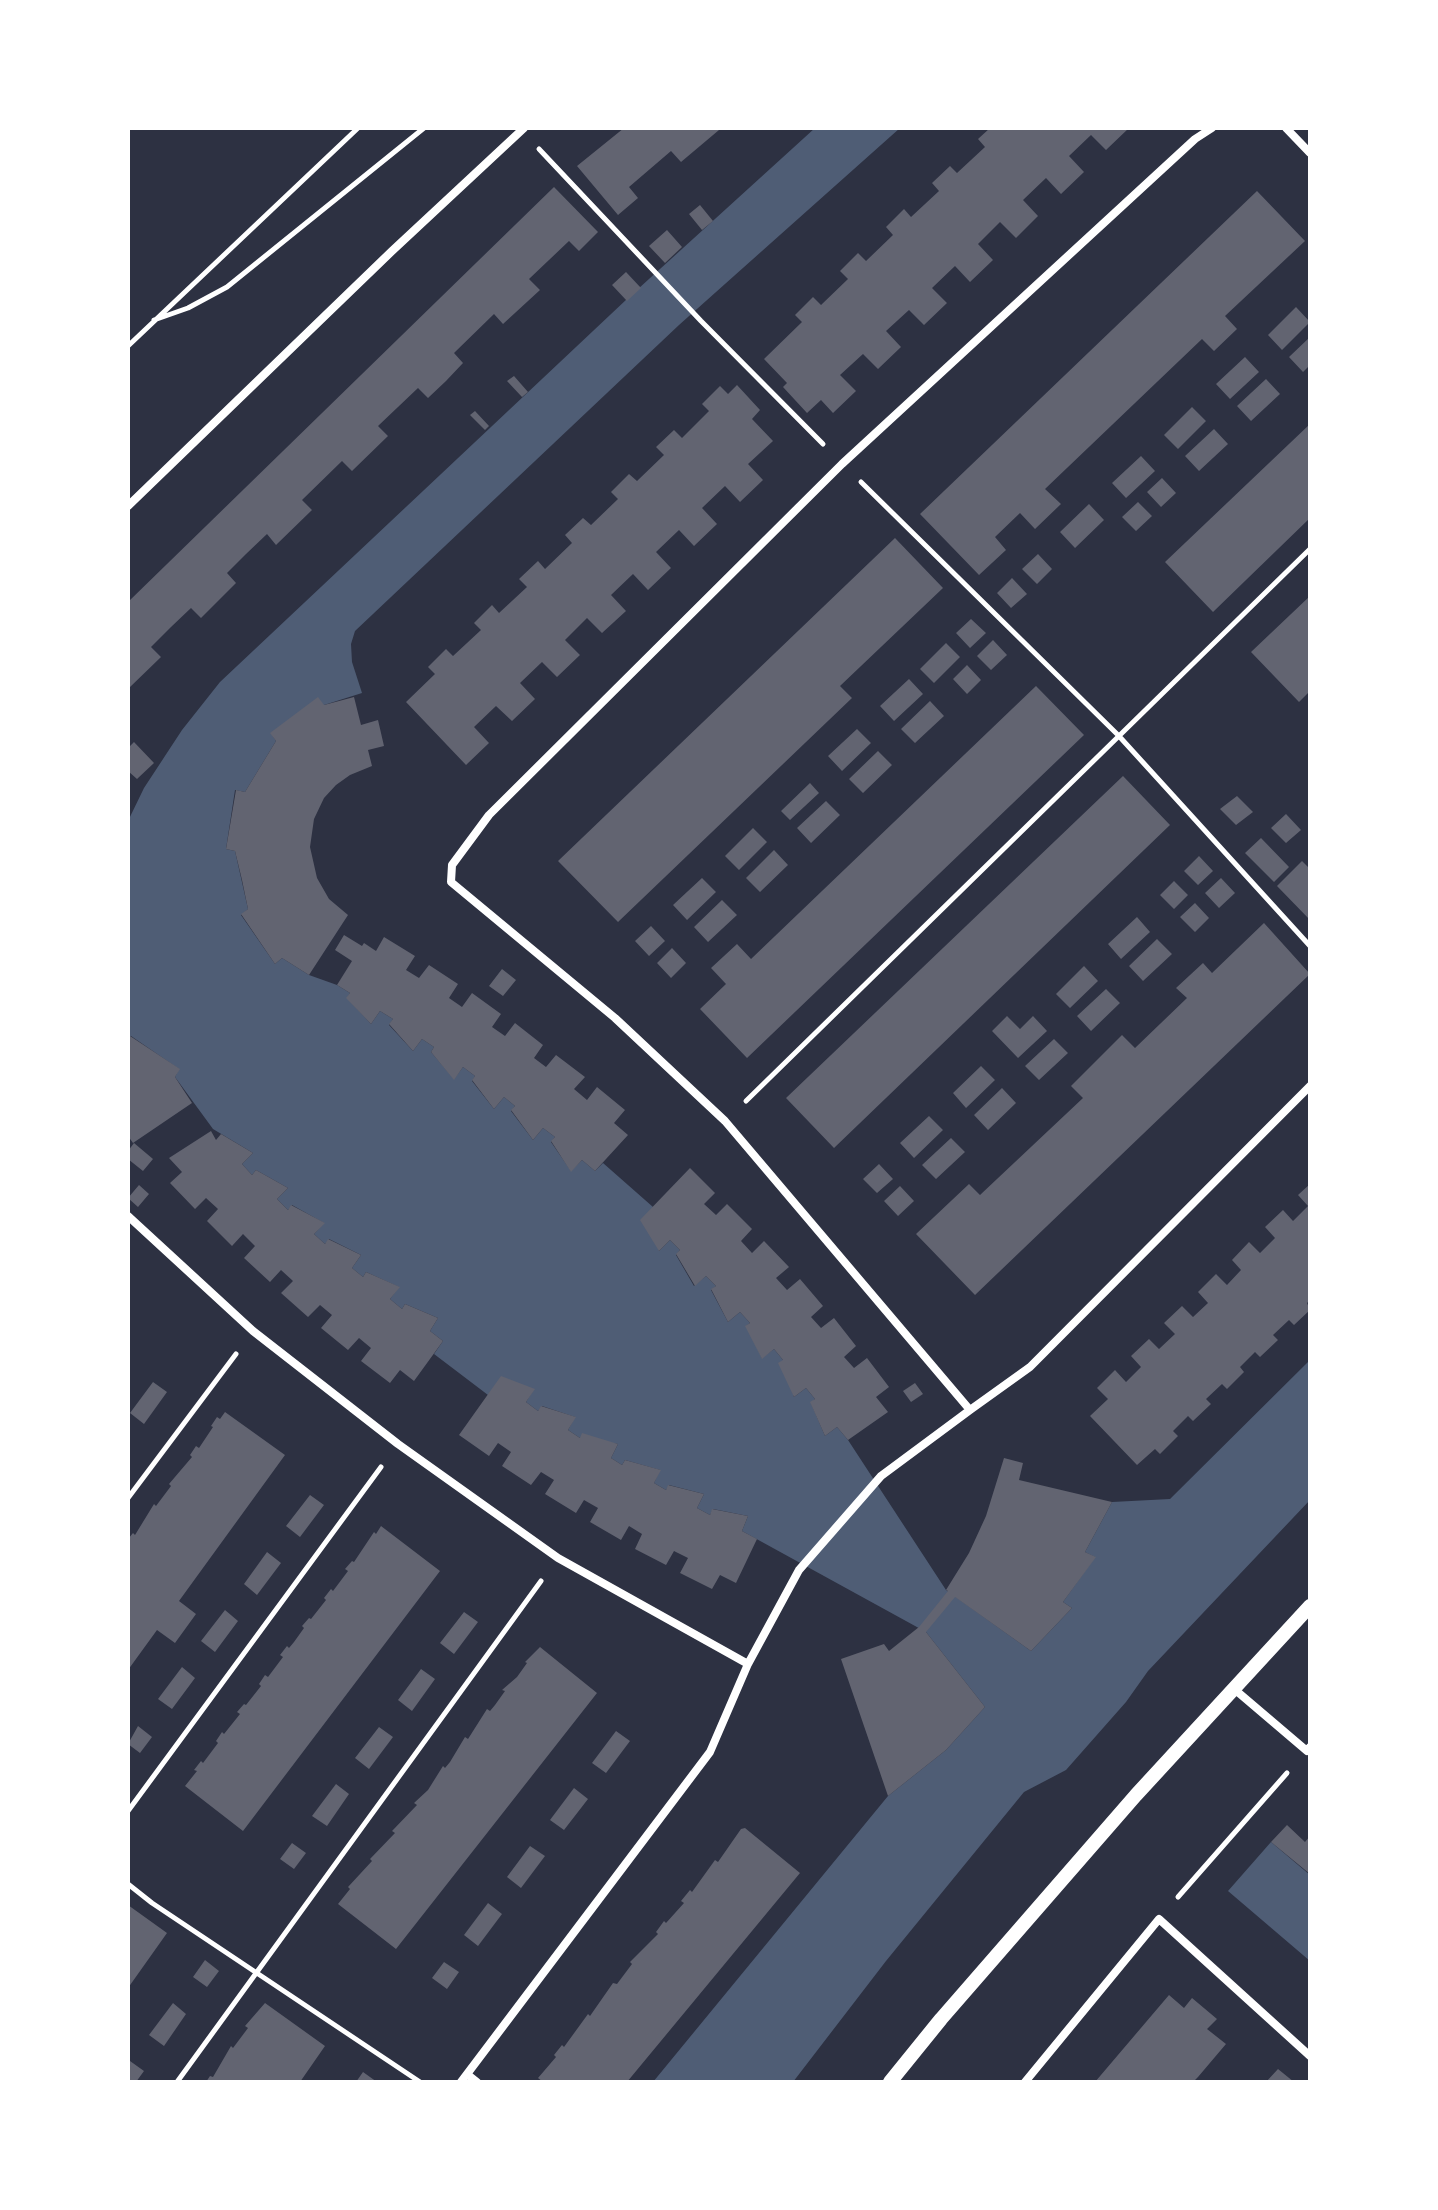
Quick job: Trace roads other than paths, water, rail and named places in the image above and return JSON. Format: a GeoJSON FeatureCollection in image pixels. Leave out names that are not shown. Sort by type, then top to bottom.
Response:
{"type":"FeatureCollection","features":[{"type":"Feature","properties":{"kind":"street"},"geometry":{"type":"LineString","coordinates":[[128,506],[524,128]]}},
{"type":"Feature","properties":{"kind":"street"},"geometry":{"type":"LineString","coordinates":[[970,1410],[725,1121],[615,1018],[451,882],[452,865],[489,815],[842,464],[1195,139],[1212,128]]}},
{"type":"Feature","properties":{"kind":"street"},"geometry":{"type":"LineString","coordinates":[[1286,128],[1310,153]]}},
{"type":"Feature","properties":{"kind":"street"},"geometry":{"type":"LineString","coordinates":[[477,2082],[464,2078],[710,1752],[748,1664],[799,1570],[881,1476],[1030,1367],[1310,1086]]}},
{"type":"Feature","properties":{"kind":"street"},"geometry":{"type":"LineString","coordinates":[[128,1216],[253,1331],[398,1444],[558,1558],[748,1664]]}},
{"type":"Feature","properties":{"kind":"street"},"geometry":{"type":"LineString","coordinates":[[890,2082],[961,1995],[1233,1688],[1310,1606]]}},
{"type":"Feature","properties":{"kind":"street"},"geometry":{"type":"LineString","coordinates":[[1233,1688],[1308,1749]]}},
{"type":"Feature","properties":{"kind":"street"},"geometry":{"type":"LineString","coordinates":[[1025,2082],[1159,1919],[1310,2056]]}},
{"type":"Feature","properties":{"kind":"water"},"geometry":{"type":"Polygon","coordinates":[[[815,128],[900,128],[679,325],[355,631],[351,644],[352,662],[362,693],[324,705],[271,733],[276,741],[245,792],[235,790],[226,849],[235,851],[248,909],[241,915],[275,964],[282,958],[309,975],[350,993],[347,998],[371,1024],[380,1011],[393,1019],[389,1025],[413,1051],[422,1039],[434,1047],[431,1052],[454,1079],[463,1067],[475,1076],[472,1081],[494,1109],[504,1097],[515,1106],[511,1111],[533,1140],[543,1128],[555,1137],[551,1142],[571,1171],[582,1160],[595,1171],[603,1163],[653,1207],[659,1251],[670,1240],[680,1250],[676,1255],[694,1286],[706,1276],[716,1286],[711,1290],[728,1322],[740,1312],[750,1323],[746,1326],[762,1358],[774,1349],[783,1360],[794,1397],[806,1388],[815,1399],[811,1403],[825,1436],[837,1427],[848,1440],[946,1590],[1031,1651],[1072,1608],[1063,1602],[1095,1557],[1085,1552],[1112,1502],[1170,1499],[1310,1360],[1310,1500],[1148,1671],[1126,1702],[1066,1770],[1024,1792],[886,1961],[793,2082],[653,2082],[888,1796],[946,1750],[985,1707],[926,1632],[742,1531],[748,1516],[713,1509],[710,1515],[697,1508],[704,1494],[669,1485],[666,1490],[654,1483],[660,1470],[625,1460],[622,1465],[611,1458],[618,1444],[580,1438],[568,1430],[575,1417],[542,1406],[538,1411],[526,1402],[534,1389],[488,1395],[434,1354],[443,1341],[430,1331],[438,1318],[405,1304],[402,1309],[390,1299],[399,1287],[366,1272],[363,1277],[352,1268],[361,1255],[329,1239],[325,1244],[314,1234],[324,1223],[292,1205],[288,1210],[277,1199],[288,1188],[256,1170],[252,1175],[242,1164],[253,1153],[213,1129],[175,1077],[179,1069],[131,1036],[128,1039],[128,821],[144,788],[182,730],[220,682],[627,299],[815,128]]]}},
{"type":"Feature","properties":{"kind":"water"},"geometry":{"type":"Polygon","coordinates":[[[1271,1842],[1310,1875],[1310,1961],[1228,1891],[1271,1842]]]}}]}
